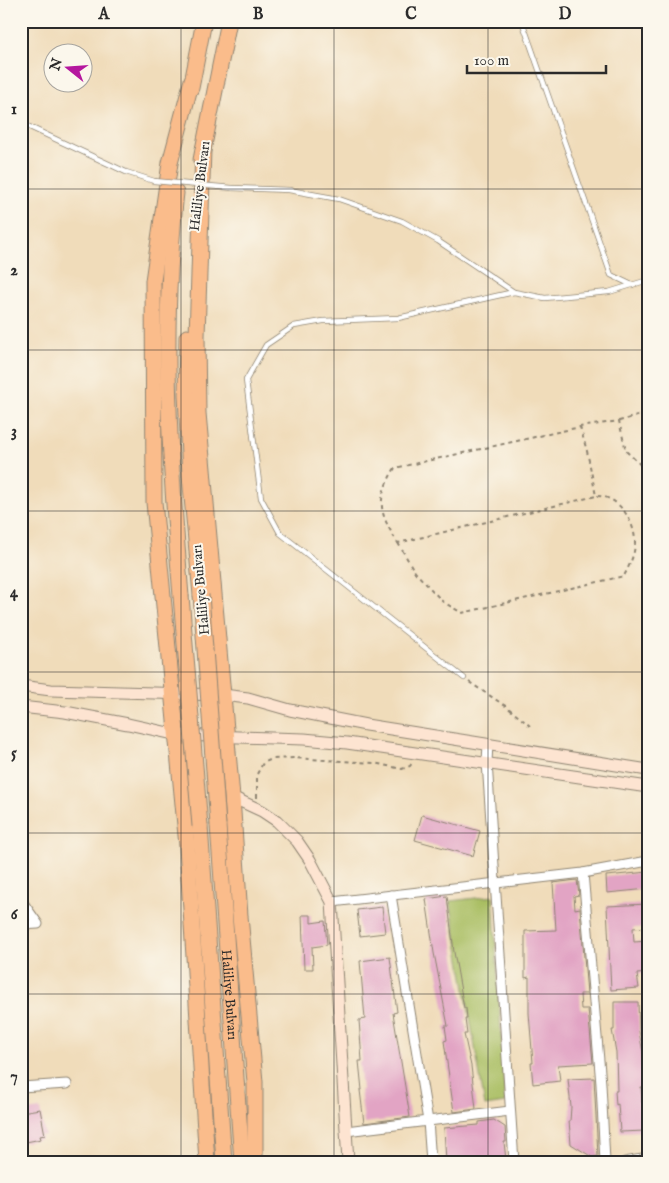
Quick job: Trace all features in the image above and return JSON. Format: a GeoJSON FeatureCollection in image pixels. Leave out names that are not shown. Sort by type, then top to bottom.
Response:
{"type":"FeatureCollection","features":[{"type":"Feature","properties":{"kind":"highway","name":"Haliliye Bulvarı"},"geometry":{"type":"LineString","coordinates":[[204,21],[192,80],[174,208],[168,312],[168,395],[171,476],[200,826],[224,1162]]}},
{"type":"Feature","properties":{"kind":"highway","name":"Haliliye Bulvarı"},"geometry":{"type":"LineString","coordinates":[[229,21],[203,149],[194,214],[188,308],[186,395],[190,476],[201,595],[242,1162]]}},
{"type":"Feature","properties":{"kind":"highway"},"geometry":{"type":"LineString","coordinates":[[192,80],[170,163],[153,281],[154,502],[178,735],[208,1162]]}},
{"type":"Feature","properties":{"kind":"highway"},"geometry":{"type":"LineString","coordinates":[[203,149],[197,336],[198,413],[225,737],[232,797],[261,1162]]}},
{"type":"Feature","properties":{"kind":"highway"},"geometry":{"type":"LineString","coordinates":[[255,1082],[255,1162]]}},
{"type":"Feature","properties":{"kind":"main road"},"geometry":{"type":"LineString","coordinates":[[21,686],[51,690],[223,695],[248,698],[290,710],[366,725],[648,770]]}},
{"type":"Feature","properties":{"kind":"main road"},"geometry":{"type":"LineString","coordinates":[[21,707],[65,712],[178,735],[304,739],[487,762],[648,787]]}},
{"type":"Feature","properties":{"kind":"main road"},"geometry":{"type":"LineString","coordinates":[[232,797],[258,809],[277,821],[297,841],[310,860],[332,902],[348,1162]]}},
{"type":"Feature","properties":{"kind":"street"},"geometry":{"type":"LineString","coordinates":[[488,744],[487,762],[514,1162]]}},
{"type":"Feature","properties":{"kind":"street"},"geometry":{"type":"LineString","coordinates":[[332,902],[583,873],[648,861]]}},
{"type":"Feature","properties":{"kind":"street"},"geometry":{"type":"LineString","coordinates":[[583,873],[601,1084],[604,1162]]}},
{"type":"Feature","properties":{"kind":"street"},"geometry":{"type":"LineString","coordinates":[[391,895],[428,1121],[431,1162]]}},
{"type":"Feature","properties":{"kind":"street"},"geometry":{"type":"LineString","coordinates":[[21,900],[38,924],[21,925]]}},
{"type":"Feature","properties":{"kind":"street"},"geometry":{"type":"LineString","coordinates":[[21,1087],[67,1084]]}},
{"type":"Feature","properties":{"kind":"street"},"geometry":{"type":"LineString","coordinates":[[346,1131],[510,1111]]}},
{"type":"Feature","properties":{"kind":"street"},"geometry":{"type":"LineString","coordinates":[[625,1162],[648,1158]]}},
{"type":"Feature","properties":{"kind":"lane"},"geometry":{"type":"LineString","coordinates":[[522,21],[611,275],[632,285]]}},
{"type":"Feature","properties":{"kind":"lane"},"geometry":{"type":"LineString","coordinates":[[21,123],[126,172],[154,181],[232,188],[289,190],[339,199],[402,221],[438,241],[514,292],[545,298],[609,292],[648,280]]}},
{"type":"Feature","properties":{"kind":"lane"},"geometry":{"type":"LineString","coordinates":[[464,678],[280,533],[261,498],[246,380],[266,345],[294,326],[323,322],[398,318],[514,292]]}},
{"type":"Feature","properties":{"kind":"path"},"geometry":{"type":"LineString","coordinates":[[398,543],[596,496],[605,496],[618,504],[630,522],[635,542],[632,560],[624,576],[462,613],[443,602],[415,572],[388,527],[381,504],[384,486],[395,468],[648,413]]}},
{"type":"Feature","properties":{"kind":"path"},"geometry":{"type":"LineString","coordinates":[[619,420],[626,451],[648,472]]}},
{"type":"Feature","properties":{"kind":"path"},"geometry":{"type":"LineString","coordinates":[[580,427],[596,496]]}},
{"type":"Feature","properties":{"kind":"path"},"geometry":{"type":"LineString","coordinates":[[464,678],[508,708],[530,726]]}},
{"type":"Feature","properties":{"kind":"path"},"geometry":{"type":"LineString","coordinates":[[258,809],[256,796],[257,774],[263,763],[272,758],[374,763],[402,769],[410,766],[422,753]]}},
{"type":"Feature","properties":{"kind":"green space"},"geometry":{"type":"Polygon","coordinates":[[[493,896],[505,1103],[485,1106],[450,901],[493,896]]]}},
{"type":"Feature","properties":{"kind":"building"},"geometry":{"type":"Polygon","coordinates":[[[422,815],[480,831],[473,856],[415,840],[422,815]]]}},
{"type":"Feature","properties":{"kind":"building"},"geometry":{"type":"Polygon","coordinates":[[[648,872],[648,889],[607,893],[606,876],[648,872]]]}},
{"type":"Feature","properties":{"kind":"building"},"geometry":{"type":"Polygon","coordinates":[[[577,880],[579,895],[574,896],[575,909],[580,908],[587,994],[580,994],[581,1009],[588,1009],[593,1063],[558,1065],[560,1081],[533,1084],[529,977],[525,978],[525,931],[556,930],[553,883],[577,880]]]}},
{"type":"Feature","properties":{"kind":"building"},"geometry":{"type":"Polygon","coordinates":[[[447,896],[454,952],[464,1008],[466,1008],[467,1034],[464,1034],[471,1066],[476,1109],[454,1112],[444,1041],[447,1040],[445,1026],[448,1026],[426,899],[447,896]]]}},
{"type":"Feature","properties":{"kind":"building"},"geometry":{"type":"Polygon","coordinates":[[[648,904],[648,927],[633,928],[634,942],[648,941],[648,973],[637,974],[639,988],[611,990],[607,906],[648,904]]]}},
{"type":"Feature","properties":{"kind":"building"},"geometry":{"type":"Polygon","coordinates":[[[382,907],[385,933],[360,936],[357,910],[382,907]]]}},
{"type":"Feature","properties":{"kind":"building"},"geometry":{"type":"Polygon","coordinates":[[[302,915],[311,915],[311,923],[325,921],[327,945],[312,947],[313,969],[304,969],[302,915]]]}},
{"type":"Feature","properties":{"kind":"building"},"geometry":{"type":"Polygon","coordinates":[[[390,957],[397,1012],[393,1013],[410,1117],[364,1123],[360,1090],[362,1090],[359,1061],[362,1061],[359,1020],[365,1019],[360,961],[390,957]]]}},
{"type":"Feature","properties":{"kind":"building"},"geometry":{"type":"Polygon","coordinates":[[[614,1002],[638,1002],[639,1031],[643,1053],[644,1087],[641,1087],[642,1103],[644,1103],[645,1131],[620,1132],[615,1091],[617,1091],[616,1052],[612,1030],[614,1030],[614,1002]]]}},
{"type":"Feature","properties":{"kind":"building"},"geometry":{"type":"Polygon","coordinates":[[[594,1078],[598,1156],[592,1157],[571,1144],[569,1121],[571,1107],[568,1079],[594,1078]]]}},
{"type":"Feature","properties":{"kind":"building"},"geometry":{"type":"Polygon","coordinates":[[[40,1109],[45,1135],[40,1136],[41,1139],[21,1143],[21,1112],[40,1109]]]}},
{"type":"Feature","properties":{"kind":"building"},"geometry":{"type":"Polygon","coordinates":[[[494,1120],[505,1127],[506,1160],[446,1162],[444,1128],[479,1125],[479,1122],[494,1120]]]}}]}
